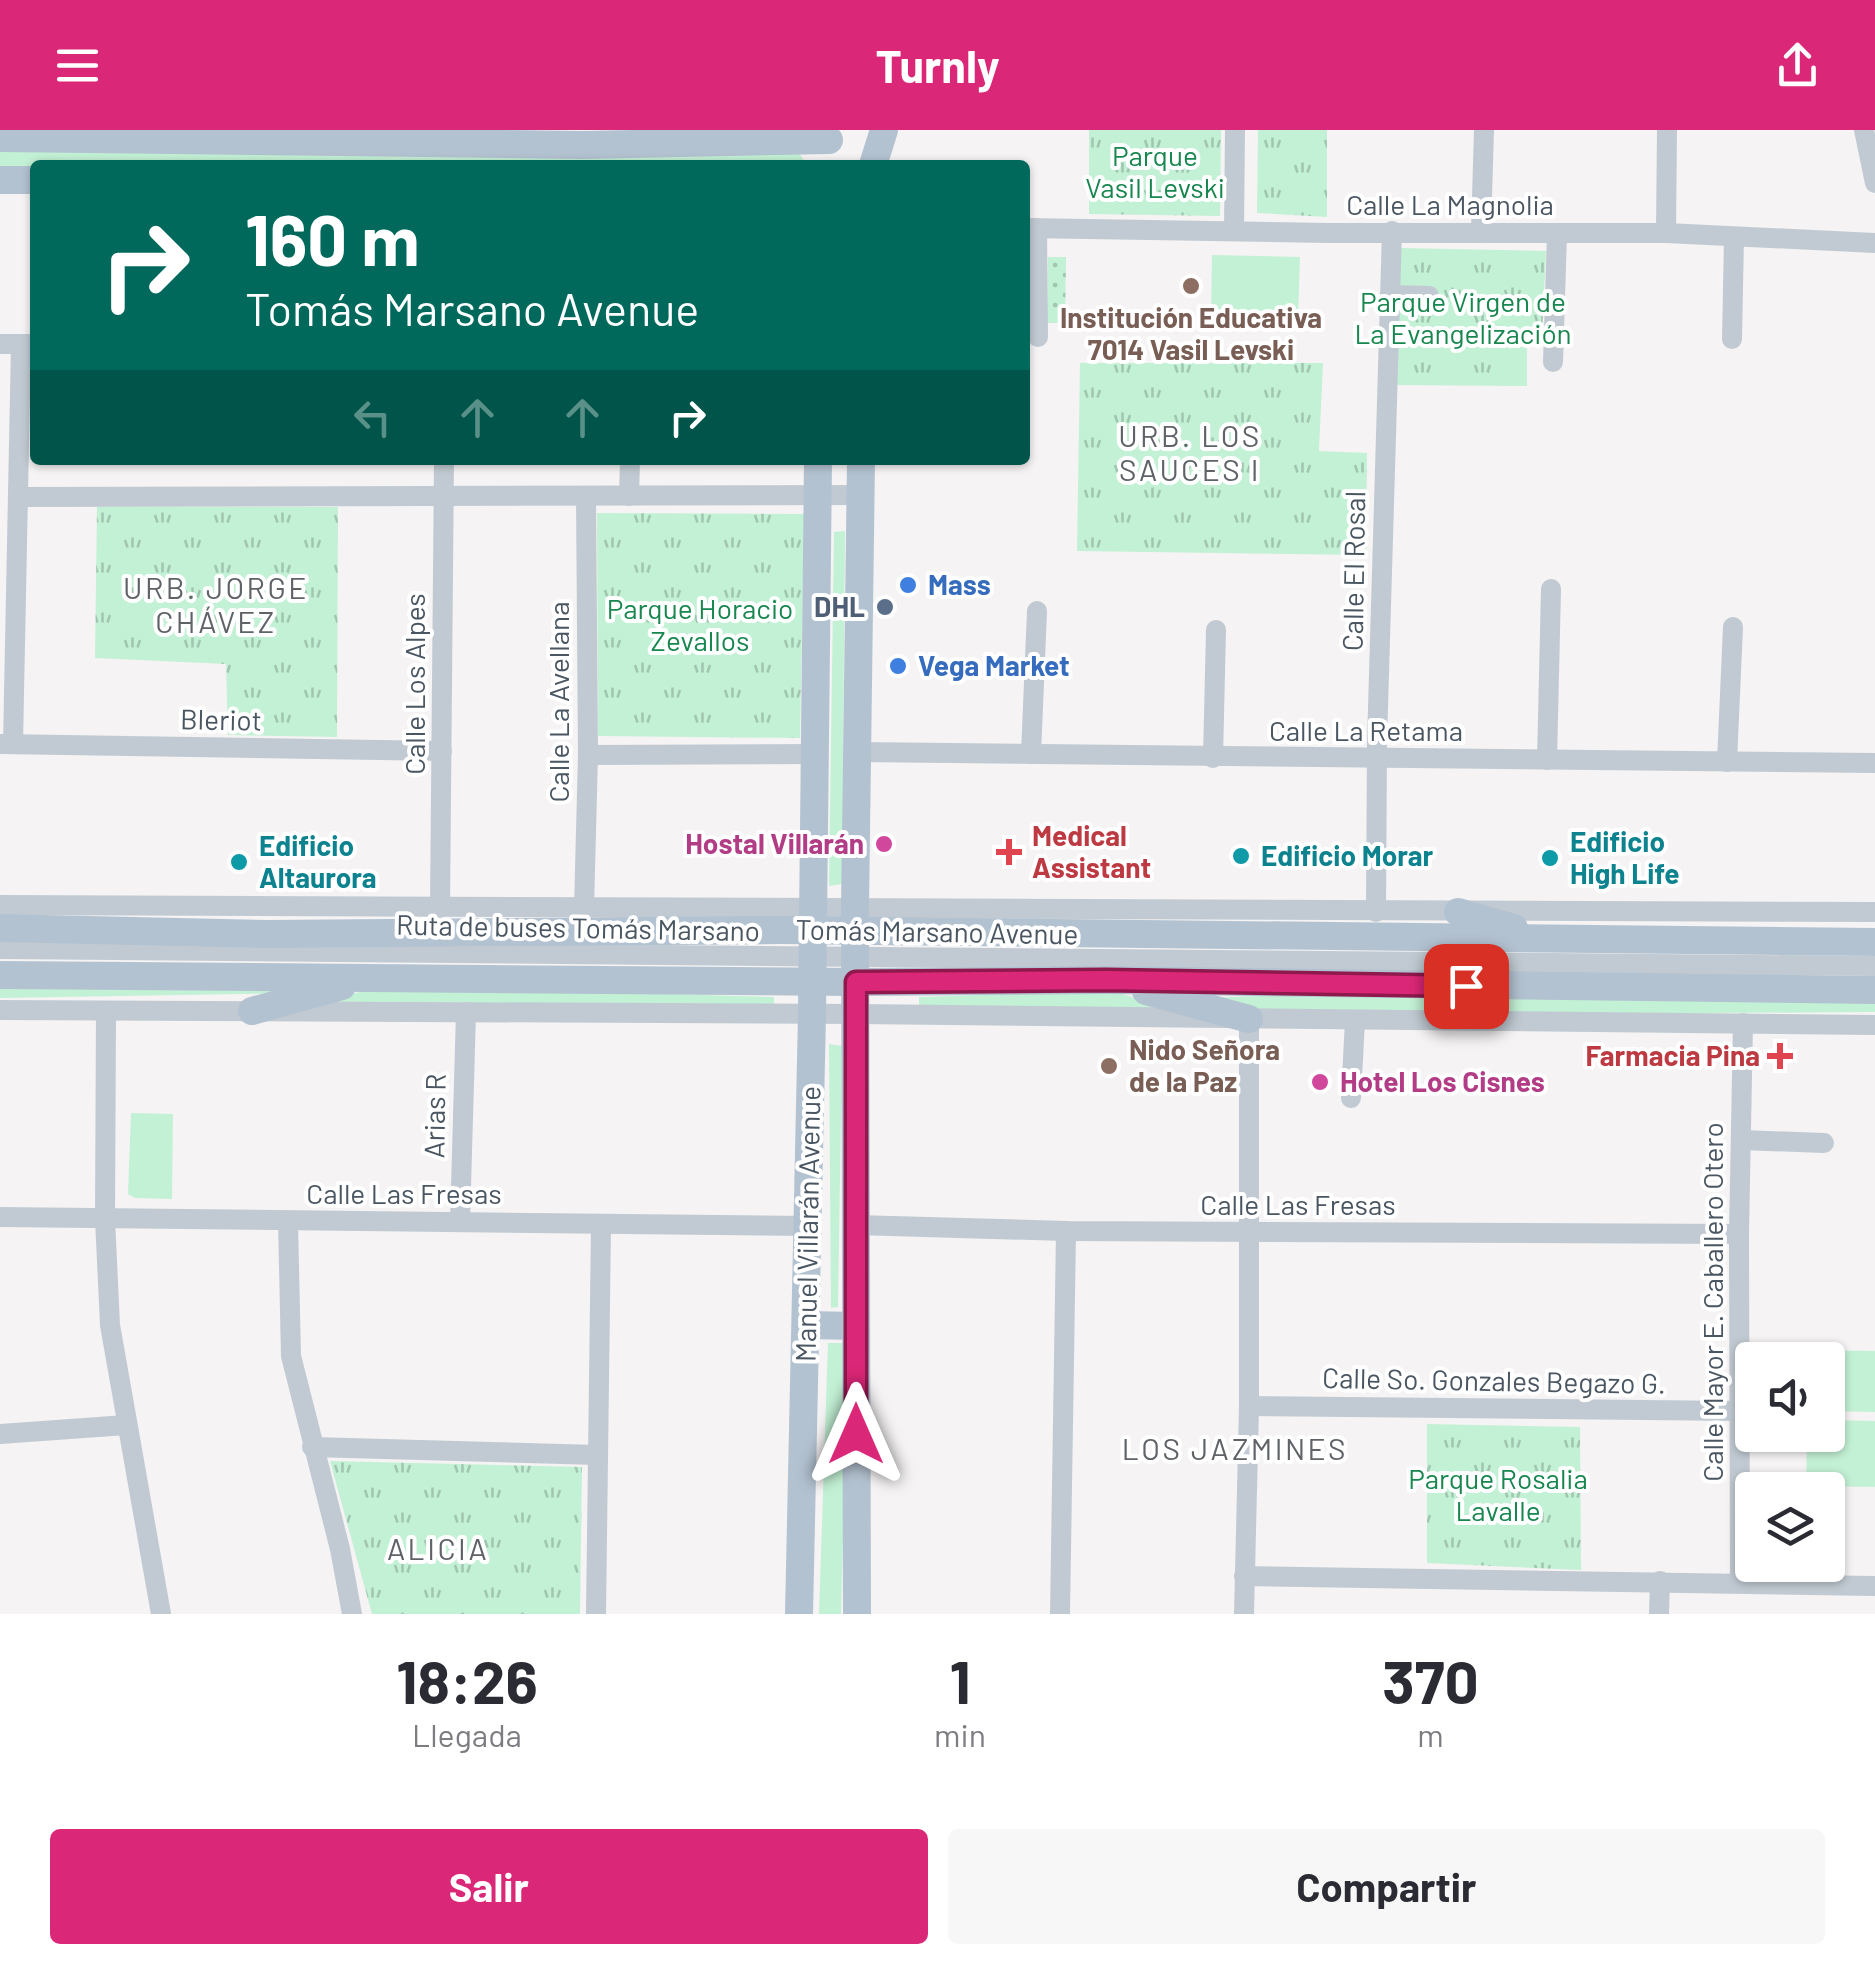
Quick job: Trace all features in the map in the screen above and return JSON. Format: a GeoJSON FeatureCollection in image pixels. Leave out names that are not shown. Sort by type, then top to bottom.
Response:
{"type":"FeatureCollection","features":[{"type":"Feature","properties":{"kind":"main road"},"geometry":{"type":"LineString","coordinates":[[875,160],[884,130]]}},
{"type":"Feature","properties":{"kind":"main road"},"geometry":{"type":"LineString","coordinates":[[0,138],[445,154],[590,144],[800,153],[829,145]]}},
{"type":"Feature","properties":{"kind":"main road"},"geometry":{"type":"LineString","coordinates":[[0,180],[30,180]]}},
{"type":"Feature","properties":{"kind":"main road"},"geometry":{"type":"LineString","coordinates":[[813,944],[818,465]]}},
{"type":"Feature","properties":{"kind":"main road"},"geometry":{"type":"LineString","coordinates":[[856,945],[861,465]]}},
{"type":"Feature","properties":{"kind":"main road"},"geometry":{"type":"LineString","coordinates":[[1458,912],[1549,938]]}},
{"type":"Feature","properties":{"kind":"main road","name":"Tomás Marsano Avenue"},"geometry":{"type":"LineString","coordinates":[[0,928],[856,945],[1338,924],[1549,938],[1875,942]]}},
{"type":"Feature","properties":{"kind":"main road","name":"Tomás Marsano Avenue"},"geometry":{"type":"LineString","coordinates":[[0,975],[372,978],[813,944],[856,945],[1106,980],[1875,990]]}},
{"type":"Feature","properties":{"kind":"main road","name":"Manuel Villarán Avenue"},"geometry":{"type":"LineString","coordinates":[[799,1614],[813,944]]}},
{"type":"Feature","properties":{"kind":"main road","name":"Manuel Villarán Avenue"},"geometry":{"type":"LineString","coordinates":[[856,945],[858,1614]]}},
{"type":"Feature","properties":{"kind":"main road"},"geometry":{"type":"LineString","coordinates":[[252,1011],[372,978]]}},
{"type":"Feature","properties":{"kind":"main road"},"geometry":{"type":"LineString","coordinates":[[1106,980],[1248,1024]]}},
{"type":"Feature","properties":{"kind":"main road"},"geometry":{"type":"LineString","coordinates":[[806,1325],[856,1326]]}},
{"type":"Feature","properties":{"kind":"street"},"geometry":{"type":"LineString","coordinates":[[1234,231],[1235,130]]}},
{"type":"Feature","properties":{"kind":"street"},"geometry":{"type":"LineString","coordinates":[[1481,231],[1484,130]]}},
{"type":"Feature","properties":{"kind":"street"},"geometry":{"type":"LineString","coordinates":[[1666,233],[1667,130]]}},
{"type":"Feature","properties":{"kind":"street"},"geometry":{"type":"LineString","coordinates":[[1864,130],[1875,182]]}},
{"type":"Feature","properties":{"kind":"street"},"geometry":{"type":"LineString","coordinates":[[1031,228],[1038,336]]}},
{"type":"Feature","properties":{"kind":"street","name":"Calle La Magnolia"},"geometry":{"type":"LineString","coordinates":[[1031,228],[1666,233],[1875,242]]}},
{"type":"Feature","properties":{"kind":"street","name":"Calle El Rosal"},"geometry":{"type":"LineString","coordinates":[[1376,912],[1376,758],[1392,231]]}},
{"type":"Feature","properties":{"kind":"street"},"geometry":{"type":"LineString","coordinates":[[1553,362],[1557,232]]}},
{"type":"Feature","properties":{"kind":"street"},"geometry":{"type":"LineString","coordinates":[[1732,339],[1734,237]]}},
{"type":"Feature","properties":{"kind":"street"},"geometry":{"type":"LineString","coordinates":[[1390,295],[1429,296]]}},
{"type":"Feature","properties":{"kind":"street"},"geometry":{"type":"LineString","coordinates":[[6,744],[19,498],[19,344]]}},
{"type":"Feature","properties":{"kind":"street","name":"Calle Los Alpes"},"geometry":{"type":"LineString","coordinates":[[440,908],[444,465]]}},
{"type":"Feature","properties":{"kind":"street"},"geometry":{"type":"LineString","coordinates":[[629,496],[630,465]]}},
{"type":"Feature","properties":{"kind":"street"},"geometry":{"type":"LineString","coordinates":[[19,498],[861,495]]}},
{"type":"Feature","properties":{"kind":"street","name":"Calle La Avellana"},"geometry":{"type":"LineString","coordinates":[[584,908],[588,755],[586,496]]}},
{"type":"Feature","properties":{"kind":"street"},"geometry":{"type":"LineString","coordinates":[[1548,760],[1551,589]]}},
{"type":"Feature","properties":{"kind":"street"},"geometry":{"type":"LineString","coordinates":[[1031,754],[1037,611]]}},
{"type":"Feature","properties":{"kind":"street"},"geometry":{"type":"LineString","coordinates":[[1727,762],[1734,627]]}},
{"type":"Feature","properties":{"kind":"street"},"geometry":{"type":"LineString","coordinates":[[1214,758],[1216,630]]}},
{"type":"Feature","properties":{"kind":"street","name":"Bleriot"},"geometry":{"type":"LineString","coordinates":[[6,744],[442,751]]}},
{"type":"Feature","properties":{"kind":"street","name":"Calle La Retama"},"geometry":{"type":"LineString","coordinates":[[857,752],[1875,762]]}},
{"type":"Feature","properties":{"kind":"street"},"geometry":{"type":"LineString","coordinates":[[588,755],[815,754]]}},
{"type":"Feature","properties":{"kind":"street","name":"Tomás Marsano Avenue"},"geometry":{"type":"LineString","coordinates":[[0,905],[584,908],[813,944]]}},
{"type":"Feature","properties":{"kind":"street","name":"Tomás Marsano Avenue"},"geometry":{"type":"LineString","coordinates":[[1338,924],[1376,912],[1875,912]]}},
{"type":"Feature","properties":{"kind":"street","name":"Ruta de buses Tomás Marsano"},"geometry":{"type":"LineString","coordinates":[[0,950],[813,944]]}},
{"type":"Feature","properties":{"kind":"street"},"geometry":{"type":"LineString","coordinates":[[856,945],[1875,966]]}},
{"type":"Feature","properties":{"kind":"street"},"geometry":{"type":"LineString","coordinates":[[0,1010],[857,1014],[1248,1024],[1355,1020],[1875,1025]]}},
{"type":"Feature","properties":{"kind":"street"},"geometry":{"type":"LineString","coordinates":[[106,1011],[104,1219],[110,1326],[162,1614]]}},
{"type":"Feature","properties":{"kind":"street","name":"Arias R"},"geometry":{"type":"LineString","coordinates":[[460,1222],[466,1012]]}},
{"type":"Feature","properties":{"kind":"street"},"geometry":{"type":"LineString","coordinates":[[1351,1098],[1355,1020]]}},
{"type":"Feature","properties":{"kind":"street","name":"Calle Mayor E. Caballero Otero"},"geometry":{"type":"LineString","coordinates":[[1739,1342],[1743,1023]]}},
{"type":"Feature","properties":{"kind":"street"},"geometry":{"type":"LineString","coordinates":[[1244,1614],[1249,1406],[1248,1024]]}},
{"type":"Feature","properties":{"kind":"street"},"geometry":{"type":"LineString","coordinates":[[1741,1140],[1824,1143]]}},
{"type":"Feature","properties":{"kind":"street","name":"Calle Las Fresas"},"geometry":{"type":"LineString","coordinates":[[0,1218],[807,1226]]}},
{"type":"Feature","properties":{"kind":"street"},"geometry":{"type":"LineString","coordinates":[[288,1221],[291,1356],[340,1549],[352,1614]]}},
{"type":"Feature","properties":{"kind":"street"},"geometry":{"type":"LineString","coordinates":[[596,1614],[601,1224]]}},
{"type":"Feature","properties":{"kind":"street","name":"Calle Las Fresas"},"geometry":{"type":"LineString","coordinates":[[856,1225],[1250,1233],[1739,1234]]}},
{"type":"Feature","properties":{"kind":"street"},"geometry":{"type":"LineString","coordinates":[[1060,1614],[1066,1231]]}},
{"type":"Feature","properties":{"kind":"street","name":"Calle So. Gonzales Begazo G."},"geometry":{"type":"LineString","coordinates":[[1249,1406],[1735,1412]]}},
{"type":"Feature","properties":{"kind":"street"},"geometry":{"type":"LineString","coordinates":[[0,1434],[126,1424]]}},
{"type":"Feature","properties":{"kind":"street"},"geometry":{"type":"LineString","coordinates":[[312,1447],[598,1455]]}},
{"type":"Feature","properties":{"kind":"street"},"geometry":{"type":"LineString","coordinates":[[1244,1576],[1735,1582]]}},
{"type":"Feature","properties":{"kind":"street"},"geometry":{"type":"LineString","coordinates":[[1660,1581],[1660,1614]]}},
{"type":"Feature","properties":{"kind":"street"},"geometry":{"type":"LineString","coordinates":[[1740,1582],[1875,1586]]}},
{"type":"Feature","properties":{"kind":"green space","name":"Parque Vasil Levski"},"geometry":{"type":"Polygon","coordinates":[[[1089,130],[1221,130],[1220,216],[1089,214],[1089,130]]]}},
{"type":"Feature","properties":{"kind":"green space"},"geometry":{"type":"Polygon","coordinates":[[[1258,130],[1327,130],[1327,217],[1257,213],[1258,130]]]}},
{"type":"Feature","properties":{"kind":"green space"},"geometry":{"type":"Polygon","coordinates":[[[0,150],[799,153],[804,160],[30,160],[30,167],[0,167],[0,150]]]}},
{"type":"Feature","properties":{"kind":"green space","name":"Parque Virgen de La Evangelización"},"geometry":{"type":"Polygon","coordinates":[[[1399,248],[1546,251],[1542,335],[1527,336],[1527,386],[1392,385],[1399,248]]]}},
{"type":"Feature","properties":{"kind":"green space"},"geometry":{"type":"Polygon","coordinates":[[[1212,255],[1300,257],[1298,316],[1211,314],[1212,255]]]}},
{"type":"Feature","properties":{"kind":"green space"},"geometry":{"type":"Polygon","coordinates":[[[1048,257],[1066,257],[1065,323],[1047,323],[1048,257]]]}},
{"type":"Feature","properties":{"kind":"green space"},"geometry":{"type":"Polygon","coordinates":[[[1080,363],[1323,363],[1319,451],[1367,453],[1366,555],[1077,551],[1080,363]]]}},
{"type":"Feature","properties":{"kind":"green space"},"geometry":{"type":"Polygon","coordinates":[[[97,507],[338,507],[337,737],[228,735],[226,664],[95,658],[97,507]]]}},
{"type":"Feature","properties":{"kind":"green space","name":"Parque Horacio Zevallos"},"geometry":{"type":"Polygon","coordinates":[[[597,513],[804,514],[800,738],[598,736],[597,513]]]}},
{"type":"Feature","properties":{"kind":"green space"},"geometry":{"type":"Polygon","coordinates":[[[845,531],[842,884],[829,886],[834,532],[845,531]]]}},
{"type":"Feature","properties":{"kind":"green space"},"geometry":{"type":"Polygon","coordinates":[[[0,985],[294,987],[294,993],[0,998],[0,985]]]}},
{"type":"Feature","properties":{"kind":"green space"},"geometry":{"type":"Polygon","coordinates":[[[382,986],[774,997],[774,1007],[322,1002],[382,986]]]}},
{"type":"Feature","properties":{"kind":"green space"},"geometry":{"type":"Polygon","coordinates":[[[1111,991],[1184,1011],[919,1007],[919,997],[1111,991]]]}},
{"type":"Feature","properties":{"kind":"green space"},"geometry":{"type":"Polygon","coordinates":[[[1201,998],[1875,999],[1875,1012],[1255,1016],[1201,998]]]}},
{"type":"Feature","properties":{"kind":"green space"},"geometry":{"type":"Polygon","coordinates":[[[829,1044],[842,1046],[838,1307],[831,1308],[829,1044]]]}},
{"type":"Feature","properties":{"kind":"green space"},"geometry":{"type":"Polygon","coordinates":[[[131,1113],[173,1114],[172,1199],[135,1198],[128,1194],[131,1113]]]}},
{"type":"Feature","properties":{"kind":"green space"},"geometry":{"type":"Polygon","coordinates":[[[828,1343],[848,1343],[841,1614],[819,1614],[828,1343]]]}},
{"type":"Feature","properties":{"kind":"green space"},"geometry":{"type":"Polygon","coordinates":[[[1845,1351],[1875,1351],[1875,1412],[1845,1411],[1845,1351]]]}},
{"type":"Feature","properties":{"kind":"green space"},"geometry":{"type":"Polygon","coordinates":[[[1845,1420],[1875,1421],[1875,1487],[1845,1487],[1845,1472],[1806,1472],[1807,1452],[1845,1452],[1845,1420]]]}},
{"type":"Feature","properties":{"kind":"green space","name":"Parque Rosalia Lavalle"},"geometry":{"type":"Polygon","coordinates":[[[1427,1424],[1580,1427],[1581,1570],[1427,1563],[1427,1424]]]}},
{"type":"Feature","properties":{"kind":"green space"},"geometry":{"type":"Polygon","coordinates":[[[330,1461],[582,1467],[580,1614],[372,1614],[330,1461]]]}},
{"type":"Feature","properties":{"kind":"place","name":"Institución Educativa 7014 Vasil Levski"},"geometry":{"type":"Point","coordinates":[1191,286]}},
{"type":"Feature","properties":{"kind":"place","name":"Mass"},"geometry":{"type":"Point","coordinates":[908,585]}},
{"type":"Feature","properties":{"kind":"place","name":"DHL"},"geometry":{"type":"Point","coordinates":[885,607]}},
{"type":"Feature","properties":{"kind":"place","name":"Vega Market"},"geometry":{"type":"Point","coordinates":[898,666]}},
{"type":"Feature","properties":{"kind":"place","name":"Hostal Villarán"},"geometry":{"type":"Point","coordinates":[884,844]}},
{"type":"Feature","properties":{"kind":"place","name":"Medical Assistant"},"geometry":{"type":"Point","coordinates":[1009,852]}},
{"type":"Feature","properties":{"kind":"place","name":"Edificio Morar"},"geometry":{"type":"Point","coordinates":[1241,856]}},
{"type":"Feature","properties":{"kind":"place","name":"Edificio High Life"},"geometry":{"type":"Point","coordinates":[1550,858]}},
{"type":"Feature","properties":{"kind":"place","name":"Edificio Altaurora"},"geometry":{"type":"Point","coordinates":[239,862]}},
{"type":"Feature","properties":{"kind":"place","name":"Farmacia Pina"},"geometry":{"type":"Point","coordinates":[1780,1056]}},
{"type":"Feature","properties":{"kind":"place","name":"Nido Señora de la Paz"},"geometry":{"type":"Point","coordinates":[1109,1066]}},
{"type":"Feature","properties":{"kind":"place","name":"Hotel Los Cisnes"},"geometry":{"type":"Point","coordinates":[1320,1082]}},
{"type":"Feature","properties":{"kind":"district","name":"URB. LOS SAUCES I"},"geometry":{"type":"Point","coordinates":[1190,454]}},
{"type":"Feature","properties":{"kind":"district","name":"URB. JORGE CHÁVEZ"},"geometry":{"type":"Point","coordinates":[216,606]}},
{"type":"Feature","properties":{"kind":"district","name":"LOS JAZMINES"},"geometry":{"type":"Point","coordinates":[1235,1450]}},
{"type":"Feature","properties":{"kind":"district","name":"ALICIA"},"geometry":{"type":"Point","coordinates":[438,1550]}},
{"type":"Feature","properties":{"kind":"route"},"geometry":{"type":"LineString","coordinates":[[856,1434],[856,982],[1106,980],[1466,986]]}}]}
